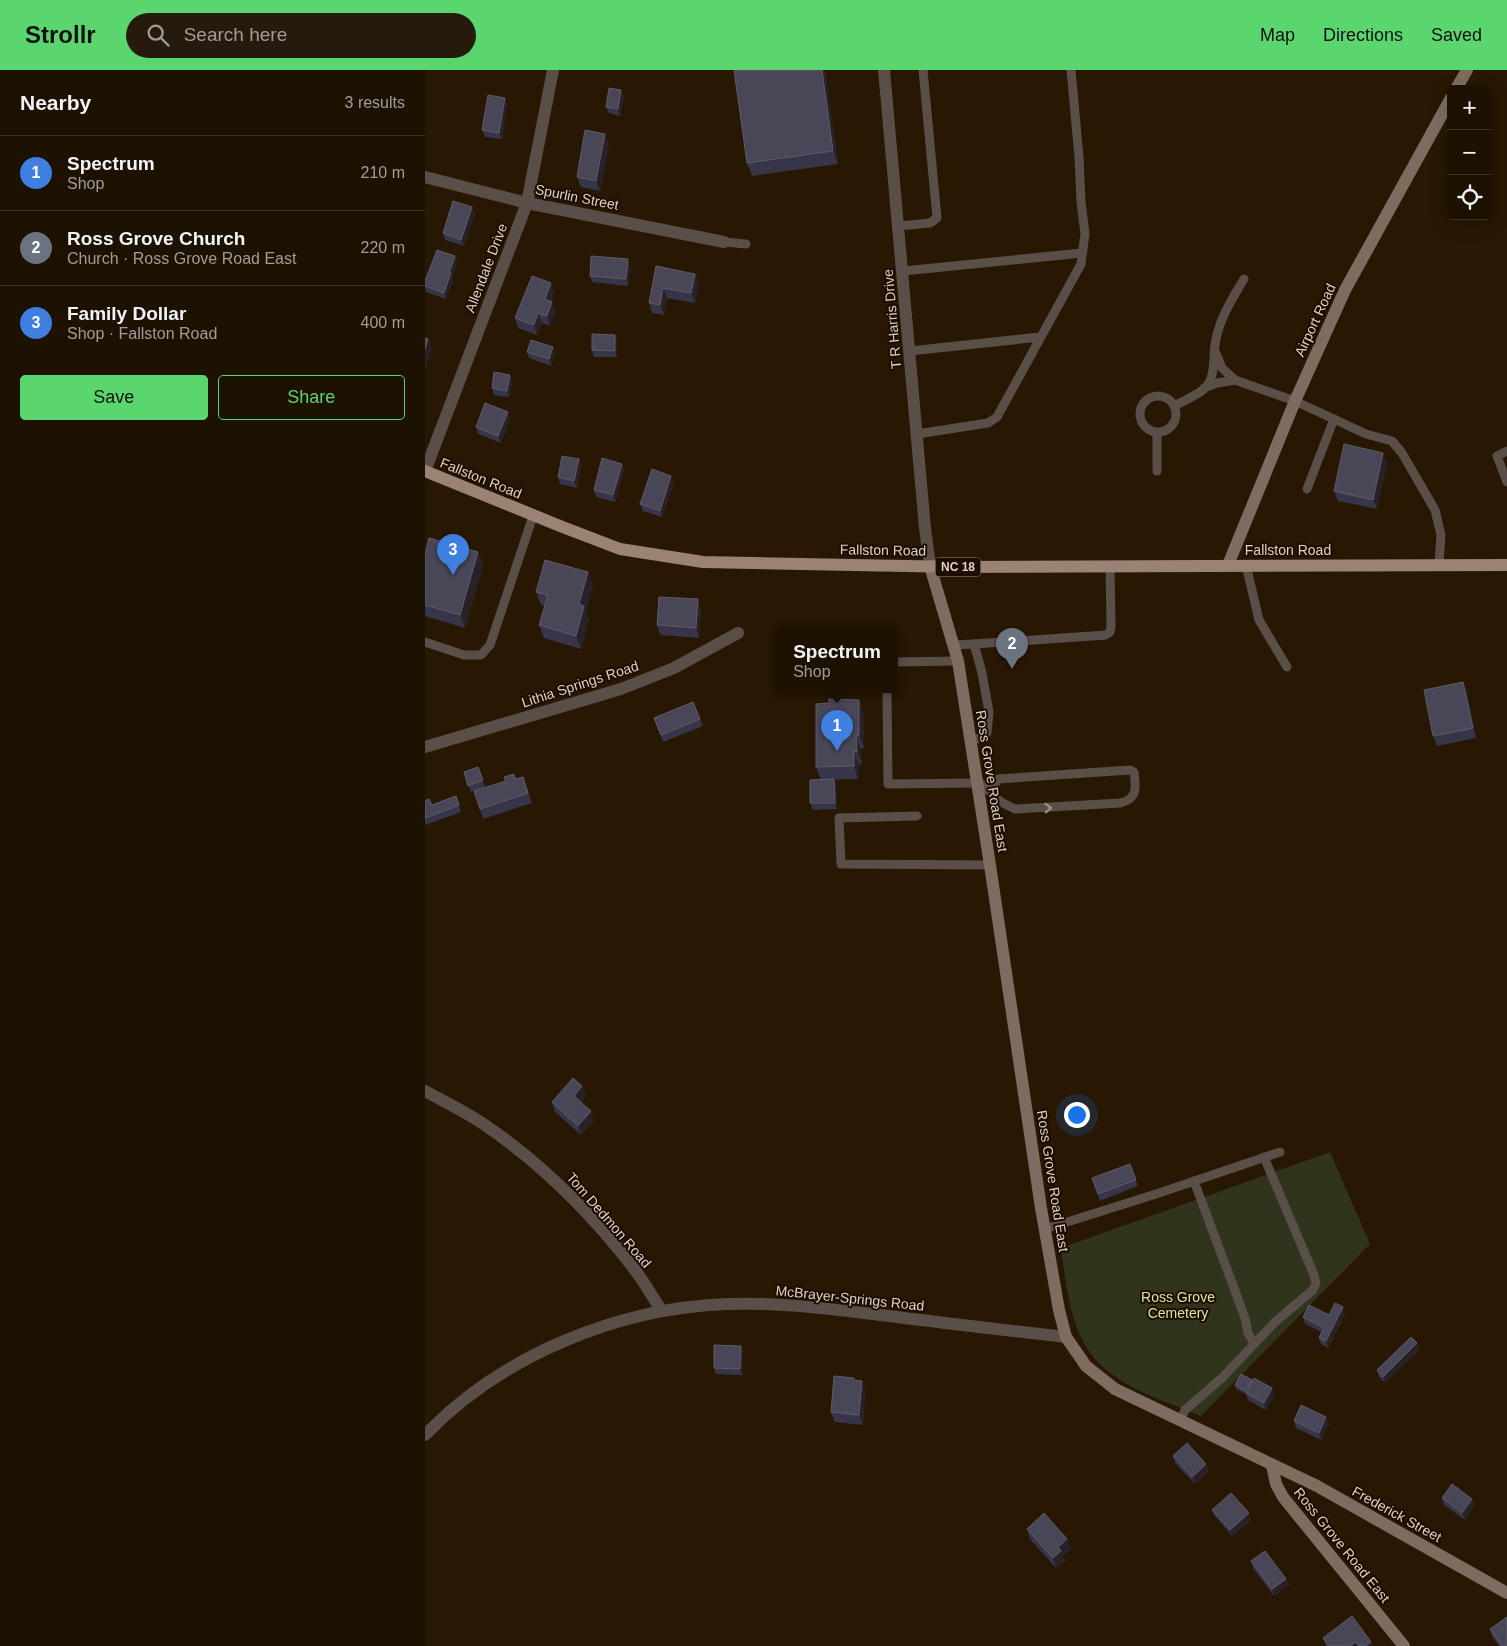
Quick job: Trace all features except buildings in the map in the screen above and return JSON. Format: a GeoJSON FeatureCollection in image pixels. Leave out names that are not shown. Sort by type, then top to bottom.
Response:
{"type":"FeatureCollection","features":[{"type":"Feature","properties":{"kind":"main road","name":"Fallston Road"},"geometry":{"type":"LineString","coordinates":[[425,471],[533,516],[620,549],[703,562],[959,567],[1507,565]]}},
{"type":"Feature","properties":{"kind":"street","name":"Allendale Drive"},"geometry":{"type":"LineString","coordinates":[[425,471],[527,203],[553,70]]}},
{"type":"Feature","properties":{"kind":"street","name":"T R Harris Drive"},"geometry":{"type":"LineString","coordinates":[[885,70],[925,528],[930,566]]}},
{"type":"Feature","properties":{"kind":"street"},"geometry":{"type":"LineString","coordinates":[[1458,85],[1467,70]]}},
{"type":"Feature","properties":{"kind":"street","name":"Airport Road"},"geometry":{"type":"LineString","coordinates":[[1229,565],[1295,401],[1345,290],[1447,105]]}},
{"type":"Feature","properties":{"kind":"street","name":"Spurlin Street"},"geometry":{"type":"LineString","coordinates":[[425,177],[527,203],[724,242]]}},
{"type":"Feature","properties":{"kind":"street","name":"Ross Grove Road East"},"geometry":{"type":"LineString","coordinates":[[930,566],[958,661],[1045,1229],[1059,1310],[1066,1337],[1086,1366],[1115,1389],[1272,1465],[1276,1484],[1283,1497],[1404,1646]]}},
{"type":"Feature","properties":{"kind":"street","name":"Lithia Springs Road"},"geometry":{"type":"LineString","coordinates":[[425,747],[621,690],[674,668],[738,633]]}},
{"type":"Feature","properties":{"kind":"street","name":"Tom Dedmon Road"},"geometry":{"type":"LineString","coordinates":[[425,1090],[484,1124],[514,1146],[551,1178],[580,1206],[636,1270],[662,1311]]}},
{"type":"Feature","properties":{"kind":"street","name":"McBrayer-Springs Road"},"geometry":{"type":"LineString","coordinates":[[425,1435],[435,1424],[475,1392],[527,1358],[577,1336],[639,1316],[662,1311],[727,1304],[796,1305],[1066,1337]]}},
{"type":"Feature","properties":{"kind":"street","name":"Frederick Street"},"geometry":{"type":"LineString","coordinates":[[1272,1465],[1317,1486],[1507,1593]]}},
{"type":"Feature","properties":{"kind":"lane"},"geometry":{"type":"LineString","coordinates":[[899,226],[930,223],[937,218],[923,70]]}},
{"type":"Feature","properties":{"kind":"lane"},"geometry":{"type":"LineString","coordinates":[[917,434],[988,423],[997,417],[1081,264],[1085,234],[1071,70]]}},
{"type":"Feature","properties":{"kind":"lane"},"geometry":{"type":"LineString","coordinates":[[724,242],[746,244]]}},
{"type":"Feature","properties":{"kind":"lane"},"geometry":{"type":"LineString","coordinates":[[903,271],[1082,252]]}},
{"type":"Feature","properties":{"kind":"lane"},"geometry":{"type":"LineString","coordinates":[[1204,388],[1212,374],[1220,324],[1244,278]]}},
{"type":"Feature","properties":{"kind":"lane"},"geometry":{"type":"LineString","coordinates":[[910,351],[1040,337]]}},
{"type":"Feature","properties":{"kind":"lane"},"geometry":{"type":"LineString","coordinates":[[1215,351],[1222,368],[1235,380],[1295,401],[1367,434],[1393,440],[1403,453],[1435,510],[1441,535],[1439,564]]}},
{"type":"Feature","properties":{"kind":"lane"},"geometry":{"type":"LineString","coordinates":[[1174,406],[1204,388],[1217,383],[1235,380]]}},
{"type":"Feature","properties":{"kind":"lane"},"geometry":{"type":"LineString","coordinates":[[1158,396],[1170,401],[1174,406],[1174,423],[1165,431],[1157,433],[1145,428],[1141,423],[1139,414],[1144,402],[1152,397],[1158,396]]}},
{"type":"Feature","properties":{"kind":"lane"},"geometry":{"type":"LineString","coordinates":[[1307,489],[1334,419]]}},
{"type":"Feature","properties":{"kind":"lane"},"geometry":{"type":"LineString","coordinates":[[1157,433],[1157,471]]}},
{"type":"Feature","properties":{"kind":"lane"},"geometry":{"type":"LineString","coordinates":[[1507,451],[1497,456],[1507,482]]}},
{"type":"Feature","properties":{"kind":"lane"},"geometry":{"type":"LineString","coordinates":[[425,642],[464,655],[481,655],[490,645],[533,516]]}},
{"type":"Feature","properties":{"kind":"lane"},"geometry":{"type":"LineString","coordinates":[[1246,565],[1259,620],[1287,667]]}},
{"type":"Feature","properties":{"kind":"lane"},"geometry":{"type":"LineString","coordinates":[[953,645],[1105,635],[1110,632],[1111,626],[1110,566]]}},
{"type":"Feature","properties":{"kind":"lane"},"geometry":{"type":"LineString","coordinates":[[970,741],[980,738],[987,733],[989,712],[982,673],[974,644]]}},
{"type":"Feature","properties":{"kind":"lane"},"geometry":{"type":"LineString","coordinates":[[898,662],[958,661]]}},
{"type":"Feature","properties":{"kind":"lane"},"geometry":{"type":"LineString","coordinates":[[887,693],[888,784],[977,781],[1001,802],[1015,809],[1066,807],[1127,801],[1134,795],[1136,784],[1134,772],[1131,770],[997,779],[991,792]]}},
{"type":"Feature","properties":{"kind":"lane"},"geometry":{"type":"LineString","coordinates":[[917,816],[839,818],[841,864],[990,864]]}},
{"type":"Feature","properties":{"kind":"lane"},"geometry":{"type":"LineString","coordinates":[[1045,1229],[1280,1152]]}},
{"type":"Feature","properties":{"kind":"lane"},"geometry":{"type":"LineString","coordinates":[[1180,1421],[1185,1410],[1221,1378],[1275,1322],[1313,1290],[1315,1283],[1264,1157]]}},
{"type":"Feature","properties":{"kind":"lane"},"geometry":{"type":"LineString","coordinates":[[1194,1181],[1245,1318],[1248,1333],[1254,1344]]}},
{"type":"Feature","properties":{"kind":"green space","name":"Ross Grove Cemetery"},"geometry":{"type":"Polygon","coordinates":[[[1330,1152],[1370,1244],[1201,1416],[1148,1395],[1115,1377],[1101,1365],[1089,1351],[1076,1325],[1067,1292],[1061,1248],[1330,1152]]]}},
{"type":"Feature","properties":{"kind":"place","name":"Family Dollar"},"geometry":{"type":"Point","coordinates":[453,575]}},
{"type":"Feature","properties":{"kind":"place","name":"Ross Grove Church"},"geometry":{"type":"Point","coordinates":[1012,669]}},
{"type":"Feature","properties":{"kind":"place","name":"Spectrum"},"geometry":{"type":"Point","coordinates":[837,751]}}]}
